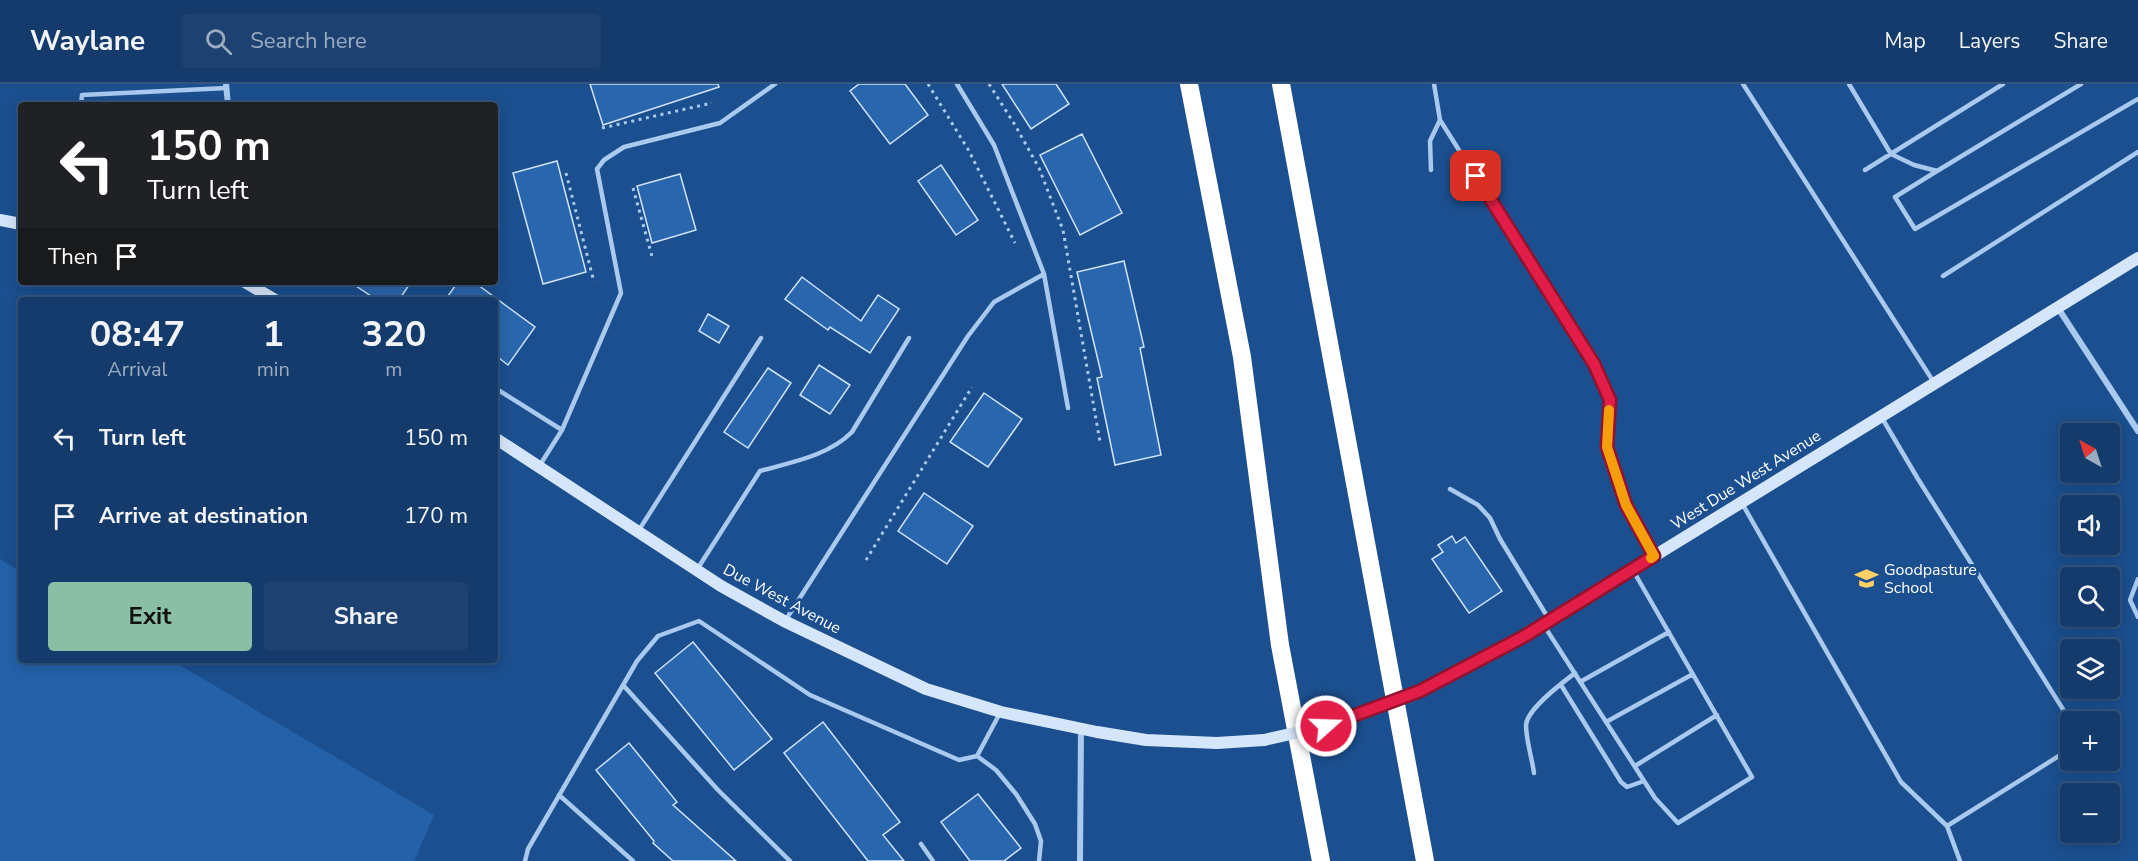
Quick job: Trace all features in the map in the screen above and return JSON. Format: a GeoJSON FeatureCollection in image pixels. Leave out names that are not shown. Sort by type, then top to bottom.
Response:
{"type":"FeatureCollection","features":[{"type":"Feature","properties":{"kind":"highway"},"geometry":{"type":"LineString","coordinates":[[1189,84],[1242,357],[1280,645],[1321,861]]}},
{"type":"Feature","properties":{"kind":"highway"},"geometry":{"type":"LineString","coordinates":[[1281,84],[1425,861]]}},
{"type":"Feature","properties":{"kind":"main road"},"geometry":{"type":"LineString","coordinates":[[0,220],[18,223]]}},
{"type":"Feature","properties":{"kind":"main road","name":"West Due West Avenue"},"geometry":{"type":"LineString","coordinates":[[1081,728],[1156,741],[1217,743],[1264,740],[1326,726],[1420,691],[1546,622],[2138,258]]}},
{"type":"Feature","properties":{"kind":"main road"},"geometry":{"type":"LineString","coordinates":[[249,285],[270,297]]}},
{"type":"Feature","properties":{"kind":"main road","name":"Due West Avenue"},"geometry":{"type":"LineString","coordinates":[[498,440],[696,570],[784,621],[926,689],[1001,712],[1081,728]]}},
{"type":"Feature","properties":{"kind":"street"},"geometry":{"type":"LineString","coordinates":[[226,86],[228,102]]}},
{"type":"Feature","properties":{"kind":"street"},"geometry":{"type":"LineString","coordinates":[[2058,308],[2138,431]]}},
{"type":"Feature","properties":{"kind":"street"},"geometry":{"type":"LineString","coordinates":[[1080,861],[1081,728]]}},
{"type":"Feature","properties":{"kind":"lane"},"geometry":{"type":"LineString","coordinates":[[538,467],[562,430],[621,292],[597,169],[604,160],[624,147],[720,123],[775,84]]}},
{"type":"Feature","properties":{"kind":"lane"},"geometry":{"type":"LineString","coordinates":[[957,84],[994,145],[1044,274],[1068,408]]}},
{"type":"Feature","properties":{"kind":"lane"},"geometry":{"type":"LineString","coordinates":[[1434,84],[1440,120],[1594,364],[1610,400],[1607,447],[1626,505],[1654,556]]}},
{"type":"Feature","properties":{"kind":"lane"},"geometry":{"type":"LineString","coordinates":[[1743,84],[1935,383]]}},
{"type":"Feature","properties":{"kind":"lane"},"geometry":{"type":"LineString","coordinates":[[1850,84],[1891,154],[1914,165],[1937,171]]}},
{"type":"Feature","properties":{"kind":"lane"},"geometry":{"type":"LineString","coordinates":[[1865,170],[2003,84]]}},
{"type":"Feature","properties":{"kind":"lane"},"geometry":{"type":"LineString","coordinates":[[2081,84],[1895,198],[1916,229],[2138,99]]}},
{"type":"Feature","properties":{"kind":"lane"},"geometry":{"type":"LineString","coordinates":[[81,102],[82,95],[226,86]]}},
{"type":"Feature","properties":{"kind":"lane"},"geometry":{"type":"LineString","coordinates":[[1431,170],[1430,141],[1440,120]]}},
{"type":"Feature","properties":{"kind":"lane"},"geometry":{"type":"LineString","coordinates":[[1943,276],[2138,153]]}},
{"type":"Feature","properties":{"kind":"lane"},"geometry":{"type":"LineString","coordinates":[[784,621],[968,336],[994,302],[1044,274]]}},
{"type":"Feature","properties":{"kind":"lane"},"geometry":{"type":"LineString","coordinates":[[637,532],[761,338]]}},
{"type":"Feature","properties":{"kind":"lane"},"geometry":{"type":"LineString","coordinates":[[696,570],[760,471],[820,453],[840,443],[852,432],[909,338]]}},
{"type":"Feature","properties":{"kind":"lane"},"geometry":{"type":"LineString","coordinates":[[498,390],[562,430]]}},
{"type":"Feature","properties":{"kind":"lane"},"geometry":{"type":"LineString","coordinates":[[1881,416],[2063,711]]}},
{"type":"Feature","properties":{"kind":"lane"},"geometry":{"type":"LineString","coordinates":[[1450,489],[1478,505],[1490,518],[1580,682],[1655,798],[1678,823],[1752,777],[1633,569]]}},
{"type":"Feature","properties":{"kind":"lane"},"geometry":{"type":"LineString","coordinates":[[1742,502],[1901,782],[1947,826],[1960,861]]}},
{"type":"Feature","properties":{"kind":"lane"},"geometry":{"type":"LineString","coordinates":[[2138,579],[2130,600],[2138,617]]}},
{"type":"Feature","properties":{"kind":"lane"},"geometry":{"type":"LineString","coordinates":[[525,861],[528,849],[637,661],[658,636],[699,621],[810,695],[959,760],[977,756],[1001,712]]}},
{"type":"Feature","properties":{"kind":"lane"},"geometry":{"type":"LineString","coordinates":[[1580,682],[1669,632]]}},
{"type":"Feature","properties":{"kind":"lane"},"geometry":{"type":"LineString","coordinates":[[1534,773],[1526,724],[1532,712],[1575,673]]}},
{"type":"Feature","properties":{"kind":"lane"},"geometry":{"type":"LineString","coordinates":[[1606,722],[1693,674]]}},
{"type":"Feature","properties":{"kind":"lane"},"geometry":{"type":"LineString","coordinates":[[623,685],[718,790],[790,861]]}},
{"type":"Feature","properties":{"kind":"lane"},"geometry":{"type":"LineString","coordinates":[[1561,685],[1621,782],[1628,787],[1644,781]]}},
{"type":"Feature","properties":{"kind":"lane"},"geometry":{"type":"LineString","coordinates":[[1635,766],[1717,715]]}},
{"type":"Feature","properties":{"kind":"lane"},"geometry":{"type":"LineString","coordinates":[[1947,826],[2060,755]]}},
{"type":"Feature","properties":{"kind":"lane"},"geometry":{"type":"LineString","coordinates":[[977,756],[1003,778],[1035,824],[1041,841],[1039,861]]}},
{"type":"Feature","properties":{"kind":"lane"},"geometry":{"type":"LineString","coordinates":[[559,795],[633,861]]}},
{"type":"Feature","properties":{"kind":"lane"},"geometry":{"type":"LineString","coordinates":[[921,844],[933,861]]}},
{"type":"Feature","properties":{"kind":"path"},"geometry":{"type":"LineString","coordinates":[[928,84],[969,151],[1015,243]]}},
{"type":"Feature","properties":{"kind":"path"},"geometry":{"type":"LineString","coordinates":[[989,84],[1039,168],[1063,230],[1100,442]]}},
{"type":"Feature","properties":{"kind":"path"},"geometry":{"type":"LineString","coordinates":[[602,128],[712,103]]}},
{"type":"Feature","properties":{"kind":"path"},"geometry":{"type":"LineString","coordinates":[[566,173],[594,282]]}},
{"type":"Feature","properties":{"kind":"path"},"geometry":{"type":"LineString","coordinates":[[633,188],[653,260]]}},
{"type":"Feature","properties":{"kind":"path"},"geometry":{"type":"LineString","coordinates":[[866,560],[972,387]]}},
{"type":"Feature","properties":{"kind":"shaded area"},"geometry":{"type":"Polygon","coordinates":[[[0,559],[18,570],[18,663],[176,663],[434,815],[414,861],[0,861],[0,559]]]}},
{"type":"Feature","properties":{"kind":"building"},"geometry":{"type":"Polygon","coordinates":[[[590,84],[718,84],[719,87],[603,125],[590,84]]]}},
{"type":"Feature","properties":{"kind":"building"},"geometry":{"type":"Polygon","coordinates":[[[859,84],[905,84],[928,115],[890,144],[850,91],[859,84]]]}},
{"type":"Feature","properties":{"kind":"building"},"geometry":{"type":"Polygon","coordinates":[[[1002,84],[1056,84],[1069,104],[1031,129],[1002,84]]]}},
{"type":"Feature","properties":{"kind":"building"},"geometry":{"type":"Polygon","coordinates":[[[1082,134],[1122,213],[1080,235],[1040,155],[1082,134]]]}},
{"type":"Feature","properties":{"kind":"building"},"geometry":{"type":"Polygon","coordinates":[[[557,161],[586,272],[543,284],[513,173],[557,161]]]}},
{"type":"Feature","properties":{"kind":"building"},"geometry":{"type":"Polygon","coordinates":[[[941,165],[978,220],[956,235],[918,181],[941,165]]]}},
{"type":"Feature","properties":{"kind":"building"},"geometry":{"type":"Polygon","coordinates":[[[680,174],[696,230],[652,243],[637,186],[680,174]]]}},
{"type":"Feature","properties":{"kind":"building"},"geometry":{"type":"Polygon","coordinates":[[[1124,261],[1144,347],[1140,348],[1161,455],[1115,465],[1097,378],[1102,377],[1077,272],[1124,261]]]}},
{"type":"Feature","properties":{"kind":"building"},"geometry":{"type":"Polygon","coordinates":[[[802,277],[861,321],[878,295],[899,309],[870,353],[830,327],[828,330],[785,299],[802,277]]]}},
{"type":"Feature","properties":{"kind":"building"},"geometry":{"type":"Polygon","coordinates":[[[354,285],[409,285],[401,297],[372,297],[354,285]]]}},
{"type":"Feature","properties":{"kind":"building"},"geometry":{"type":"Polygon","coordinates":[[[456,285],[478,285],[494,297],[447,297],[456,285]]]}},
{"type":"Feature","properties":{"kind":"building"},"geometry":{"type":"Polygon","coordinates":[[[498,300],[535,327],[508,365],[498,357],[498,300]]]}},
{"type":"Feature","properties":{"kind":"building"},"geometry":{"type":"Polygon","coordinates":[[[708,314],[729,326],[719,343],[699,331],[708,314]]]}},
{"type":"Feature","properties":{"kind":"building"},"geometry":{"type":"Polygon","coordinates":[[[819,365],[850,385],[830,414],[800,395],[819,365]]]}},
{"type":"Feature","properties":{"kind":"building"},"geometry":{"type":"Polygon","coordinates":[[[768,368],[791,383],[748,448],[724,432],[768,368]]]}},
{"type":"Feature","properties":{"kind":"building"},"geometry":{"type":"Polygon","coordinates":[[[984,393],[1022,419],[988,467],[950,442],[984,393]]]}},
{"type":"Feature","properties":{"kind":"building"},"geometry":{"type":"Polygon","coordinates":[[[924,493],[973,526],[947,564],[898,531],[924,493]]]}},
{"type":"Feature","properties":{"kind":"building"},"geometry":{"type":"Polygon","coordinates":[[[1452,536],[1456,543],[1465,537],[1502,591],[1469,613],[1432,559],[1443,552],[1438,545],[1452,536]]]}},
{"type":"Feature","properties":{"kind":"building"},"geometry":{"type":"Polygon","coordinates":[[[693,642],[772,739],[734,770],[655,673],[693,642]]]}},
{"type":"Feature","properties":{"kind":"building"},"geometry":{"type":"Polygon","coordinates":[[[823,722],[900,822],[883,835],[904,861],[868,861],[784,753],[823,722]]]}},
{"type":"Feature","properties":{"kind":"building"},"geometry":{"type":"Polygon","coordinates":[[[629,743],[677,802],[673,805],[736,861],[673,861],[653,843],[654,841],[596,770],[629,743]]]}},
{"type":"Feature","properties":{"kind":"building"},"geometry":{"type":"Polygon","coordinates":[[[978,794],[1021,848],[1004,861],[970,861],[941,822],[978,794]]]}},
{"type":"Feature","properties":{"kind":"slow traffic"},"geometry":{"type":"LineString","coordinates":[[1609,410],[1607,447],[1626,505],[1654,556],[1651,558]]}},
{"type":"Feature","properties":{"kind":"place","name":"Goodpasture School"},"geometry":{"type":"Point","coordinates":[1866,579]}},
{"type":"Feature","properties":{"kind":"route"},"geometry":{"type":"LineString","coordinates":[[1326,726],[1420,691],[1523,637],[1654,556],[1626,505],[1607,447],[1610,400],[1594,364],[1476,176]]}}]}
